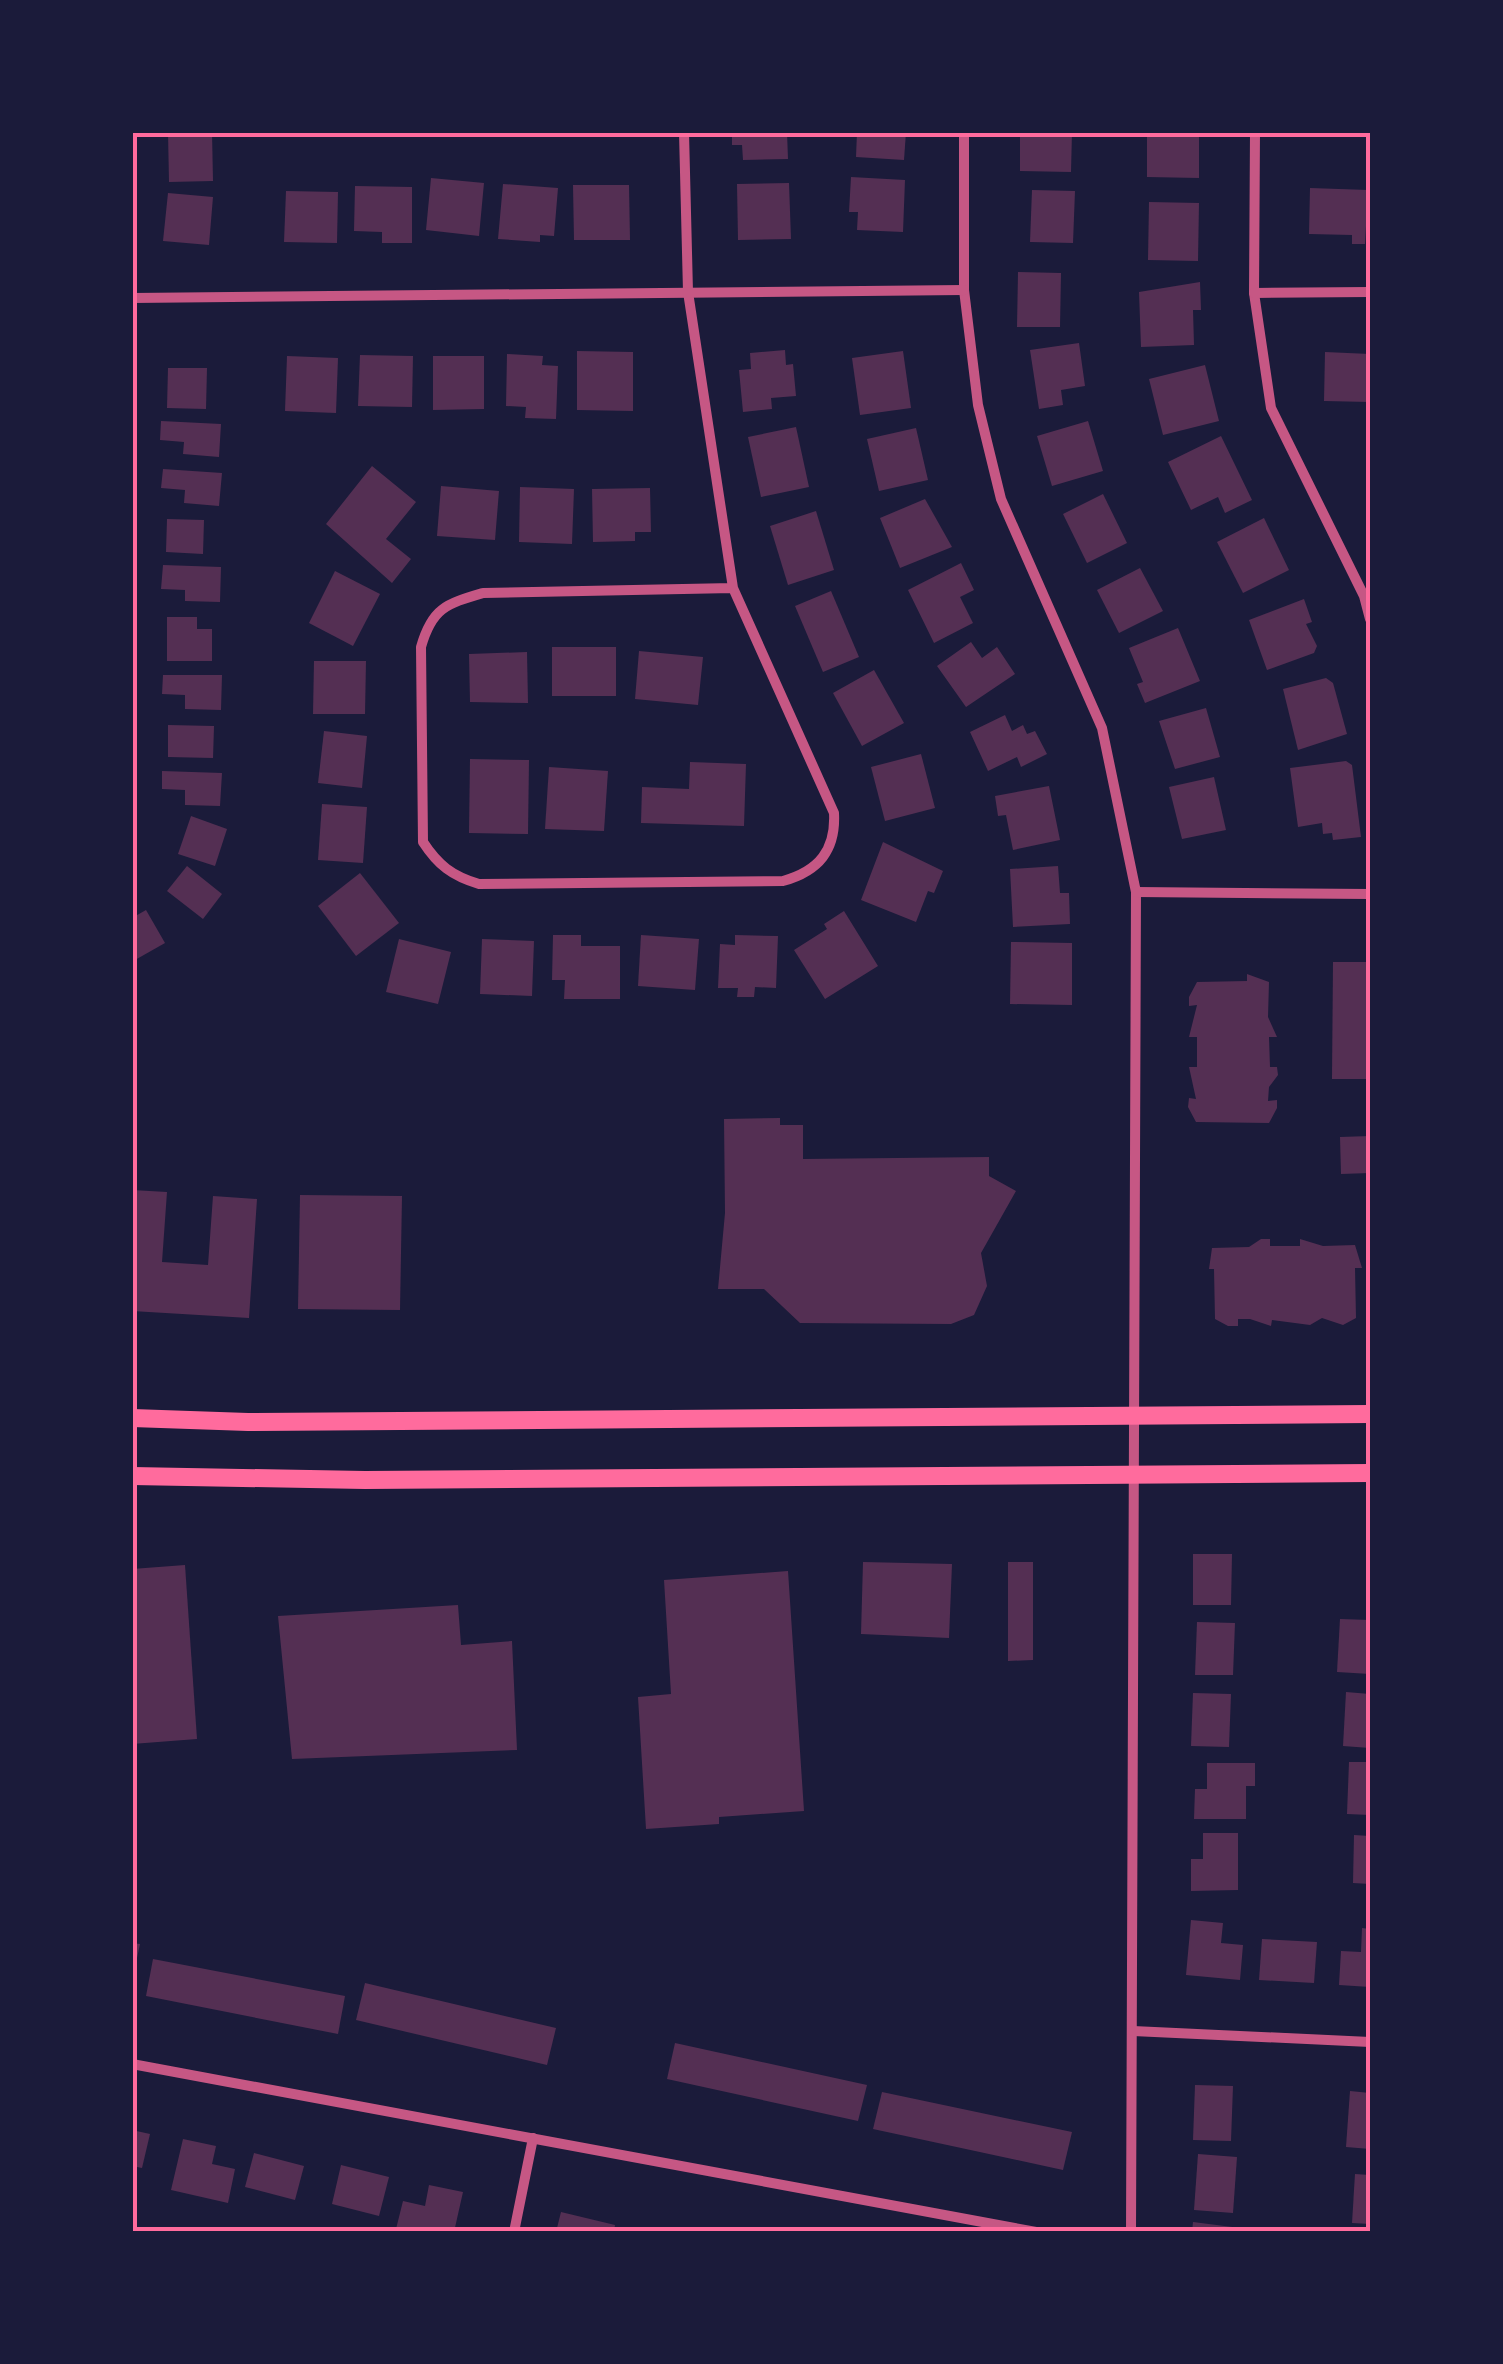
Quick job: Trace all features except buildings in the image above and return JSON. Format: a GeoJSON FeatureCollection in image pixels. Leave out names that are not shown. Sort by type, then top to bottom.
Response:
{"type":"FeatureCollection","features":[{"type":"Feature","properties":{"kind":"main road"},"geometry":{"type":"LineString","coordinates":[[132,1418],[287,1422],[1370,1414]]}},
{"type":"Feature","properties":{"kind":"main road"},"geometry":{"type":"LineString","coordinates":[[132,1476],[384,1480],[1370,1473]]}},
{"type":"Feature","properties":{"kind":"street"},"geometry":{"type":"LineString","coordinates":[[684,132],[688,292],[732,588],[834,813],[835,837],[824,858],[794,878],[733,883],[478,884],[457,877],[436,862],[423,842],[421,647],[428,623],[448,603],[483,593],[732,588]]}},
{"type":"Feature","properties":{"kind":"street"},"geometry":{"type":"LineString","coordinates":[[964,132],[964,290],[978,404],[1001,499],[1102,728],[1136,892],[1130,2232]]}},
{"type":"Feature","properties":{"kind":"street"},"geometry":{"type":"LineString","coordinates":[[1255,132],[1254,293],[1272,408],[1367,596],[1370,619]]}},
{"type":"Feature","properties":{"kind":"street"},"geometry":{"type":"LineString","coordinates":[[132,298],[964,290]]}},
{"type":"Feature","properties":{"kind":"street"},"geometry":{"type":"LineString","coordinates":[[1254,293],[1370,292]]}},
{"type":"Feature","properties":{"kind":"street"},"geometry":{"type":"LineString","coordinates":[[1136,892],[1370,894]]}},
{"type":"Feature","properties":{"kind":"street"},"geometry":{"type":"LineString","coordinates":[[1133,2031],[1370,2042]]}},
{"type":"Feature","properties":{"kind":"street"},"geometry":{"type":"LineString","coordinates":[[132,2064],[1036,2232]]}},
{"type":"Feature","properties":{"kind":"street"},"geometry":{"type":"LineString","coordinates":[[514,2232],[533,2138]]}}]}
